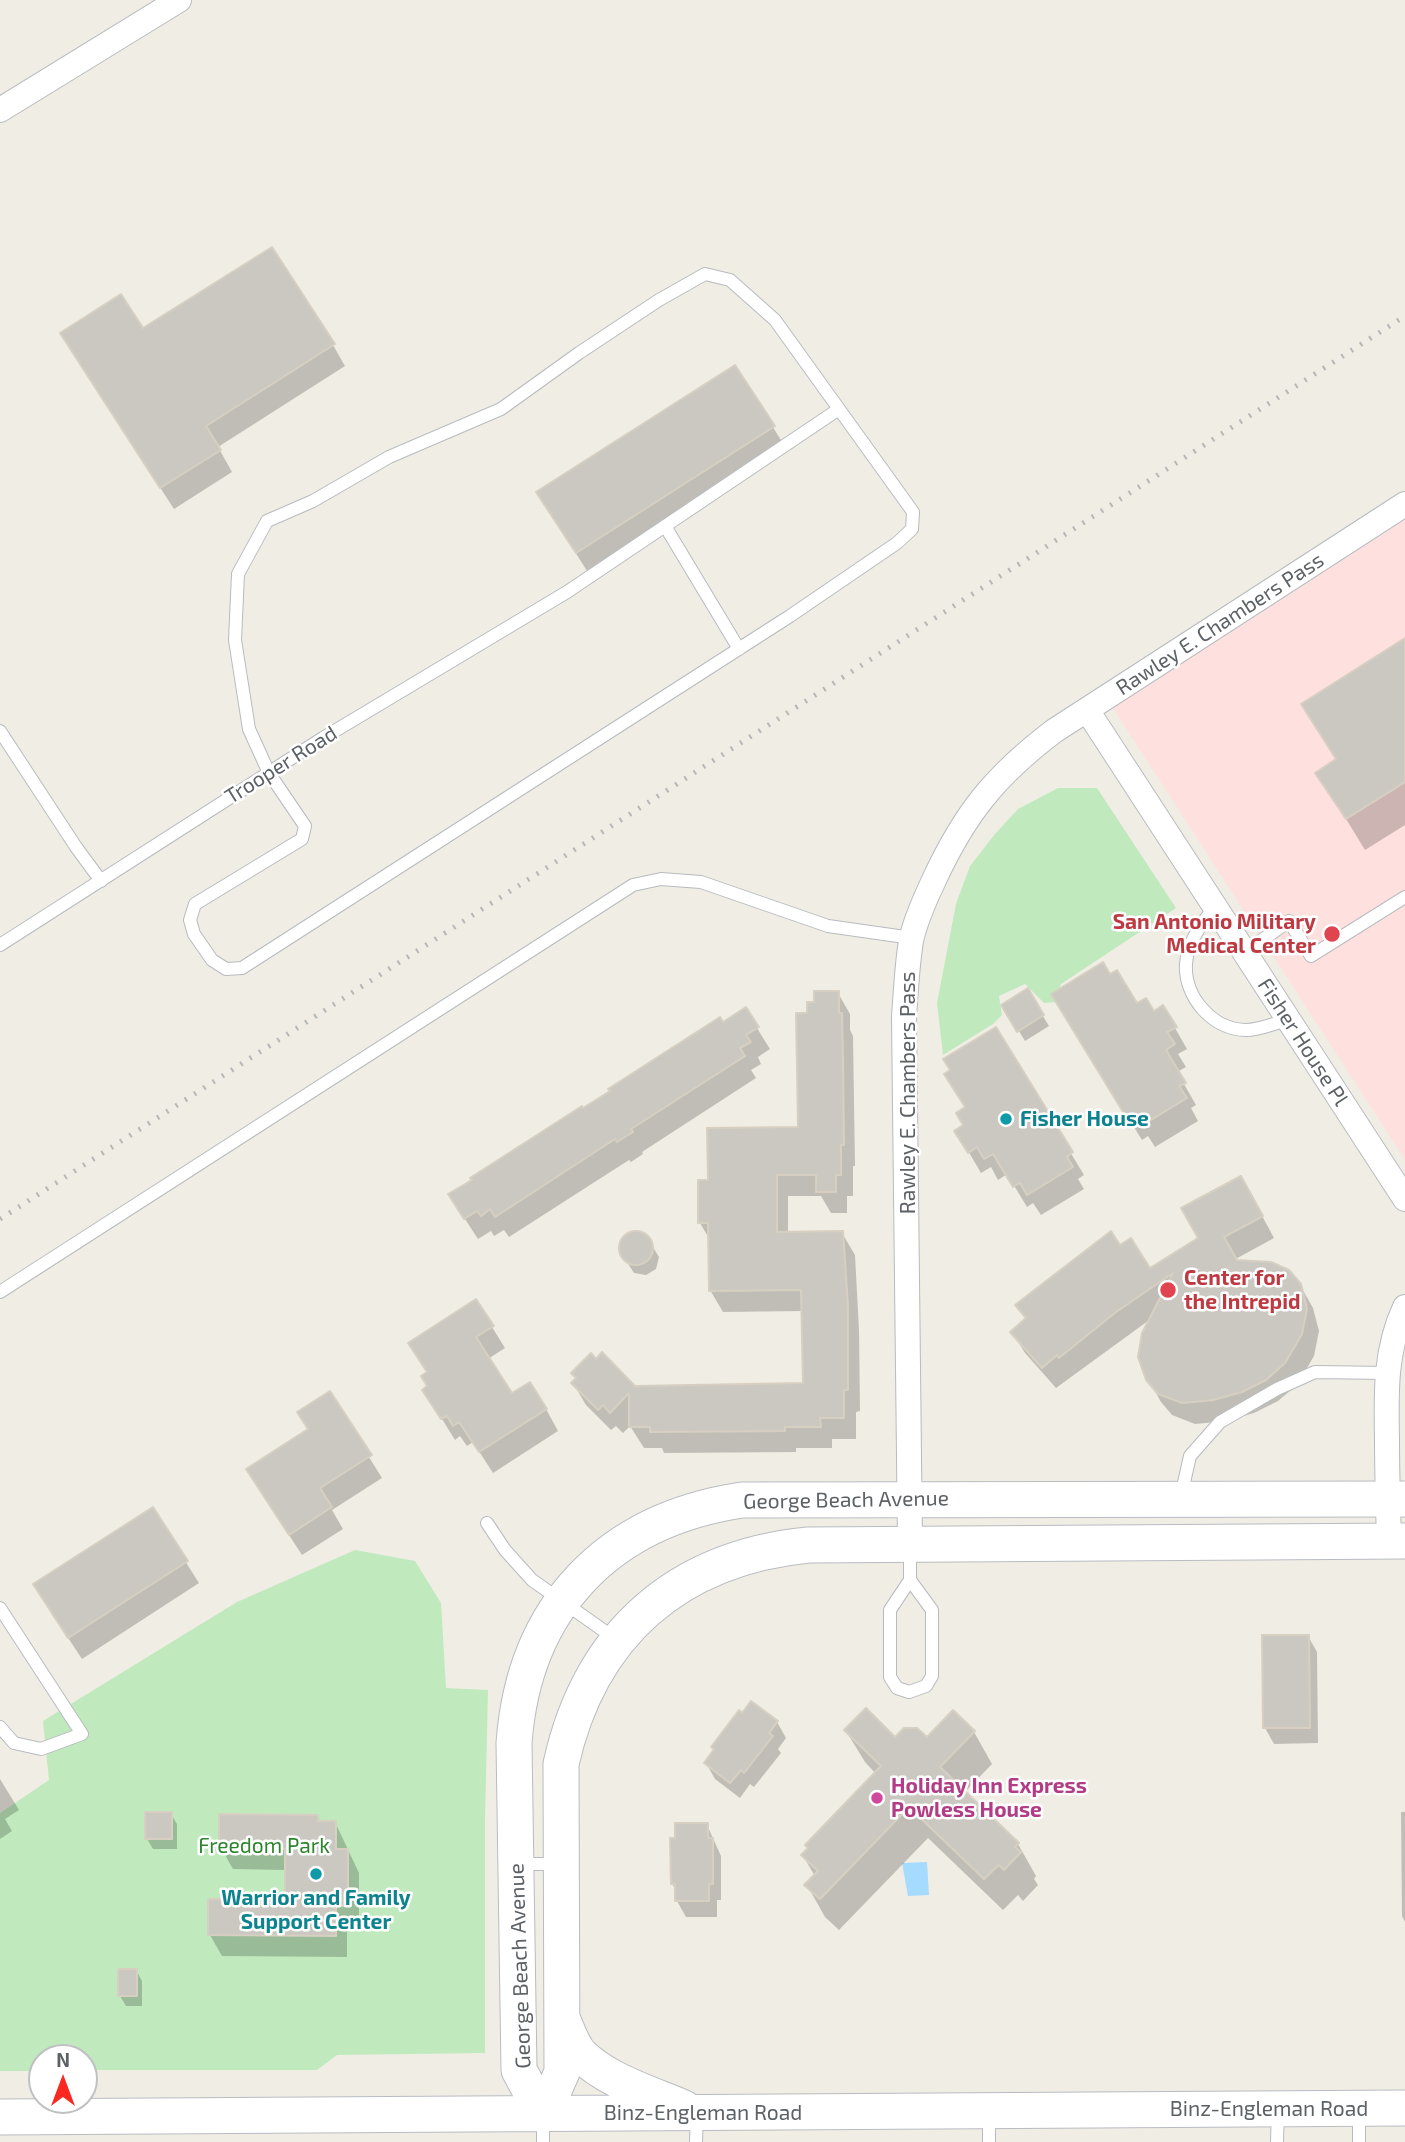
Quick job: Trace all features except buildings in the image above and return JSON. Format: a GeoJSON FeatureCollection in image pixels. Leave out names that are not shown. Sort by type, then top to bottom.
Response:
{"type":"FeatureCollection","features":[{"type":"Feature","properties":{"kind":"street"},"geometry":{"type":"LineString","coordinates":[[0,110],[179,0]]}},
{"type":"Feature","properties":{"kind":"street","name":"Rawley E. Chambers Pass"},"geometry":{"type":"LineString","coordinates":[[911,1544],[904,1016],[912,938],[927,894],[969,814],[994,782],[1022,756],[1087,710],[1405,504]]}},
{"type":"Feature","properties":{"kind":"street","name":"Fisher House Pl"},"geometry":{"type":"LineString","coordinates":[[1087,710],[1405,1199]]}},
{"type":"Feature","properties":{"kind":"street"},"geometry":{"type":"LineString","coordinates":[[1397,1541],[1387,1373],[1395,1332],[1405,1307]]}},
{"type":"Feature","properties":{"kind":"street","name":"George Beach Avenue"},"geometry":{"type":"LineString","coordinates":[[543,2128],[519,2070],[516,1717],[528,1666],[561,1600],[600,1560],[621,1544],[666,1519],[691,1510],[742,1500],[1396,1500]]}},
{"type":"Feature","properties":{"kind":"street","name":"George Beach Avenue"},"geometry":{"type":"LineString","coordinates":[[543,2128],[562,2072],[561,1763],[567,1737],[587,1686],[618,1640],[636,1620],[679,1586],[728,1562],[754,1553],[795,1547],[1397,1541]]}},
{"type":"Feature","properties":{"kind":"street"},"geometry":{"type":"LineString","coordinates":[[562,2017],[578,2052],[614,2078],[697,2128]]}},
{"type":"Feature","properties":{"kind":"street","name":"Binz-Engleman Road"},"geometry":{"type":"LineString","coordinates":[[0,2117],[543,2128],[1277,2126],[1359,2125],[1405,2108]]}},
{"type":"Feature","properties":{"kind":"lane"},"geometry":{"type":"LineString","coordinates":[[705,274],[730,280],[775,320],[839,409],[913,512],[912,529],[897,543],[739,649],[242,968],[226,969],[212,960],[194,934],[190,920],[195,904],[302,839],[305,825],[269,773],[249,729],[235,640],[238,574],[267,520],[313,501],[389,457],[501,409],[659,300],[705,274]]}},
{"type":"Feature","properties":{"kind":"lane","name":"Trooper Road"},"geometry":{"type":"LineString","coordinates":[[0,945],[269,773],[567,592],[839,409]]}},
{"type":"Feature","properties":{"kind":"lane"},"geometry":{"type":"LineString","coordinates":[[665,526],[739,649]]}},
{"type":"Feature","properties":{"kind":"lane"},"geometry":{"type":"LineString","coordinates":[[0,731],[101,881]]}},
{"type":"Feature","properties":{"kind":"lane"},"geometry":{"type":"LineString","coordinates":[[0,1293],[633,885],[661,879],[701,882],[828,926],[912,938]]}},
{"type":"Feature","properties":{"kind":"lane"},"geometry":{"type":"LineString","coordinates":[[1245,952],[1289,921],[1311,956],[1405,897]]}},
{"type":"Feature","properties":{"kind":"lane"},"geometry":{"type":"LineString","coordinates":[[1215,906],[1194,935],[1186,965],[1192,997],[1214,1021],[1245,1030],[1288,1020]]}},
{"type":"Feature","properties":{"kind":"lane"},"geometry":{"type":"LineString","coordinates":[[1180,1499],[1190,1456],[1220,1422],[1277,1389],[1315,1372],[1387,1373]]}},
{"type":"Feature","properties":{"kind":"lane"},"geometry":{"type":"LineString","coordinates":[[487,1523],[505,1550],[532,1580],[618,1640]]}},
{"type":"Feature","properties":{"kind":"lane"},"geometry":{"type":"LineString","coordinates":[[910,1580],[932,1610],[932,1676],[926,1686],[909,1692],[897,1688],[890,1677],[890,1610],[910,1580],[911,1544]]}},
{"type":"Feature","properties":{"kind":"lane"},"geometry":{"type":"LineString","coordinates":[[0,1608],[82,1734],[41,1749],[14,1743],[0,1727]]}},
{"type":"Feature","properties":{"kind":"lane"},"geometry":{"type":"LineString","coordinates":[[0,1633],[10,1624]]}},
{"type":"Feature","properties":{"kind":"lane"},"geometry":{"type":"LineString","coordinates":[[516,1865],[561,1864]]}},
{"type":"Feature","properties":{"kind":"shaded area","name":"San Antonio Military Medical Center"},"geometry":{"type":"Polygon","coordinates":[[[1405,519],[1405,1160],[1112,707],[1405,519]]]}},
{"type":"Feature","properties":{"kind":"green space"},"geometry":{"type":"Polygon","coordinates":[[[1058,788],[1097,788],[1176,908],[1061,984],[1056,1002],[1044,1003],[1025,984],[999,996],[1002,1015],[993,1024],[943,1055],[937,1003],[956,904],[970,866],[1018,809],[1058,788]]]}},
{"type":"Feature","properties":{"kind":"green space","name":"Freedom Park"},"geometry":{"type":"Polygon","coordinates":[[[355,1550],[415,1561],[441,1603],[446,1688],[488,1690],[485,2053],[337,2055],[317,2070],[98,2070],[98,2044],[28,2044],[28,2071],[0,2071],[0,1813],[49,1780],[43,1721],[237,1602],[355,1550]]]}},
{"type":"Feature","properties":{"kind":"water"},"geometry":{"type":"Polygon","coordinates":[[[927,1862],[929,1895],[908,1896],[902,1863],[927,1862]]]}},
{"type":"Feature","properties":{"kind":"railway"},"geometry":{"type":"LineString","coordinates":[[0,1219],[1405,316]]}},
{"type":"Feature","properties":{"kind":"place","name":"San Antonio Military Medical Center"},"geometry":{"type":"Point","coordinates":[1332,934]}},
{"type":"Feature","properties":{"kind":"place","name":"Fisher House"},"geometry":{"type":"Point","coordinates":[1006,1119]}},
{"type":"Feature","properties":{"kind":"place","name":"Center for the Intrepid"},"geometry":{"type":"Point","coordinates":[1168,1290]}},
{"type":"Feature","properties":{"kind":"place","name":"Holiday Inn Express Powless House"},"geometry":{"type":"Point","coordinates":[877,1798]}},
{"type":"Feature","properties":{"kind":"place","name":"Warrior and Family Support Center"},"geometry":{"type":"Point","coordinates":[316,1874]}}]}
